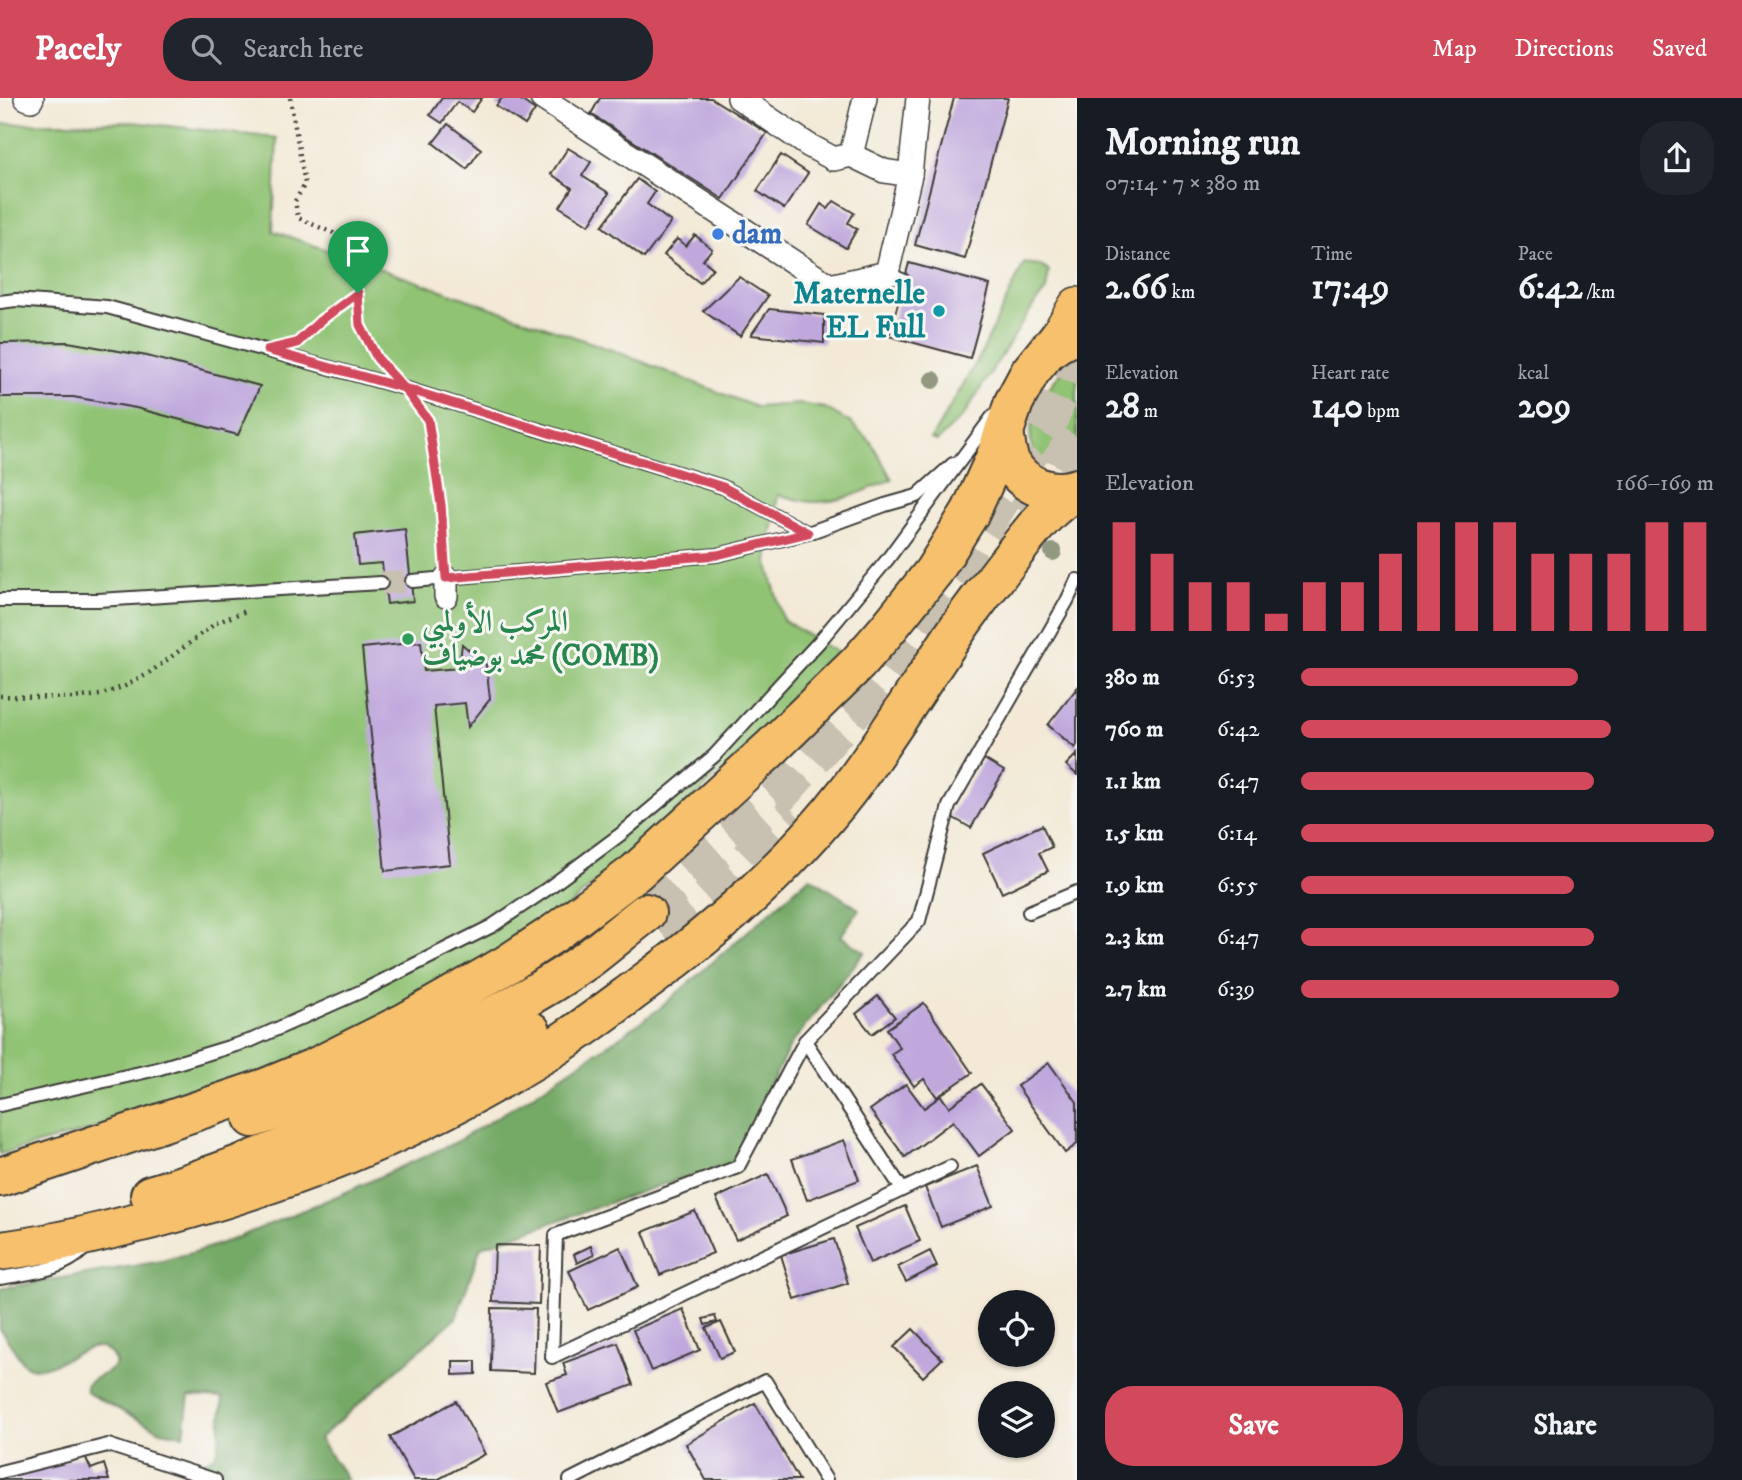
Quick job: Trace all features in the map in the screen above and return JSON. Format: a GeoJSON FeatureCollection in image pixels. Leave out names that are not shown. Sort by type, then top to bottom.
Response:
{"type":"FeatureCollection","features":[{"type":"Feature","properties":{"kind":"highway"},"geometry":{"type":"LineString","coordinates":[[0,1177],[265,1088],[316,1067],[461,992],[506,965],[556,933],[636,872],[771,748],[858,663],[934,571],[971,511],[989,474],[1014,402],[1024,382],[1062,343]]}},
{"type":"Feature","properties":{"kind":"highway"},"geometry":{"type":"LineString","coordinates":[[1004,431],[1009,461],[1024,479],[1051,492],[1077,489]]}},
{"type":"Feature","properties":{"kind":"highway"},"geometry":{"type":"LineString","coordinates":[[0,1251],[145,1222],[219,1202],[301,1172],[394,1134],[463,1099],[545,1054],[582,1029],[661,971],[757,891],[817,829],[879,747],[962,622],[1052,508],[1077,489]]}},
{"type":"Feature","properties":{"kind":"highway"},"geometry":{"type":"LineString","coordinates":[[0,1187],[48,1177],[184,1140],[275,1111],[376,1073],[528,998],[587,959],[655,925],[604,985],[500,1049],[406,1096],[218,1172],[0,1239]]}},
{"type":"Feature","properties":{"kind":"main road"},"geometry":{"type":"LineString","coordinates":[[1062,343],[1061,333],[1077,306]]}},
{"type":"Feature","properties":{"kind":"street"},"geometry":{"type":"LineString","coordinates":[[26,98],[33,98]]}},
{"type":"Feature","properties":{"kind":"street"},"geometry":{"type":"LineString","coordinates":[[739,98],[808,145],[834,159],[851,155],[884,172],[910,175]]}},
{"type":"Feature","properties":{"kind":"street"},"geometry":{"type":"LineString","coordinates":[[851,155],[865,98]]}},
{"type":"Feature","properties":{"kind":"street"},"geometry":{"type":"LineString","coordinates":[[552,101],[830,286],[861,278],[895,277],[918,98]]}},
{"type":"Feature","properties":{"kind":"lane"},"geometry":{"type":"LineString","coordinates":[[0,302],[16,300],[107,307],[404,388],[723,487],[808,533]]}},
{"type":"Feature","properties":{"kind":"lane"},"geometry":{"type":"LineString","coordinates":[[0,1105],[157,1069],[252,1040],[362,991],[480,932],[536,897],[621,834],[715,756],[819,642],[879,570],[997,410],[1024,382]]}},
{"type":"Feature","properties":{"kind":"lane"},"geometry":{"type":"LineString","coordinates":[[412,581],[446,587],[717,555],[808,533],[918,496],[971,448]]}},
{"type":"Feature","properties":{"kind":"lane"},"geometry":{"type":"LineString","coordinates":[[950,1167],[552,1357],[556,1235],[738,1167],[805,1041],[919,920],[949,806],[1077,580]]}},
{"type":"Feature","properties":{"kind":"lane"},"geometry":{"type":"LineString","coordinates":[[0,600],[98,600],[380,583]]}},
{"type":"Feature","properties":{"kind":"lane"},"geometry":{"type":"LineString","coordinates":[[1029,912],[1077,892]]}},
{"type":"Feature","properties":{"kind":"lane"},"geometry":{"type":"LineString","coordinates":[[805,1041],[902,1189]]}},
{"type":"Feature","properties":{"kind":"lane"},"geometry":{"type":"LineString","coordinates":[[0,1278],[50,1269],[69,1261],[90,1243],[145,1222]]}},
{"type":"Feature","properties":{"kind":"lane"},"geometry":{"type":"LineString","coordinates":[[570,1480],[765,1381],[826,1480]]}},
{"type":"Feature","properties":{"kind":"lane"},"geometry":{"type":"LineString","coordinates":[[0,1472],[108,1445],[215,1480]]}},
{"type":"Feature","properties":{"kind":"path"},"geometry":{"type":"LineString","coordinates":[[290,98],[305,184],[295,201],[298,218],[333,233],[346,246],[358,293],[360,325],[377,358],[428,420],[441,505],[446,587]]}},
{"type":"Feature","properties":{"kind":"path"},"geometry":{"type":"LineString","coordinates":[[267,350],[297,343],[320,321],[358,293]]}},
{"type":"Feature","properties":{"kind":"path"},"geometry":{"type":"LineString","coordinates":[[0,696],[73,698],[100,695],[125,686],[146,675],[216,623],[293,589]]}},
{"type":"Feature","properties":{"kind":"green space","name":"المركب الأولمبي محمد بوضياف (COMB)"},"geometry":{"type":"Polygon","coordinates":[[[132,122],[277,138],[273,231],[612,350],[756,407],[800,404],[825,408],[851,423],[871,442],[892,479],[854,495],[823,502],[778,495],[767,561],[783,620],[848,659],[817,690],[548,924],[330,1048],[114,1124],[0,1154],[0,124],[132,122]]]}},
{"type":"Feature","properties":{"kind":"green space"},"geometry":{"type":"Polygon","coordinates":[[[1024,263],[1039,265],[1049,271],[1046,290],[963,416],[937,441],[931,439],[980,356],[1024,263]]]}},
{"type":"Feature","properties":{"kind":"green space"},"geometry":{"type":"Polygon","coordinates":[[[1077,359],[1077,458],[1062,464],[1050,464],[1035,453],[1031,441],[1032,426],[1037,409],[1056,378],[1077,359]]]}},
{"type":"Feature","properties":{"kind":"green space"},"geometry":{"type":"Polygon","coordinates":[[[810,877],[859,909],[841,936],[865,952],[791,1044],[734,1158],[727,1167],[685,1177],[481,1247],[456,1318],[319,1439],[348,1480],[239,1480],[196,1467],[214,1457],[218,1449],[223,1398],[189,1396],[184,1435],[161,1431],[86,1390],[89,1382],[110,1370],[116,1363],[108,1351],[98,1347],[46,1367],[34,1368],[23,1363],[0,1329],[0,1293],[3,1288],[162,1261],[198,1251],[234,1239],[344,1193],[454,1143],[522,1102],[660,1008],[810,877]]]}},
{"type":"Feature","properties":{"kind":"building"},"geometry":{"type":"Polygon","coordinates":[[[442,98],[482,98],[472,112],[457,102],[442,123],[430,115],[442,98]]]}},
{"type":"Feature","properties":{"kind":"building"},"geometry":{"type":"Polygon","coordinates":[[[502,98],[518,98],[535,110],[525,125],[496,106],[502,98]]]}},
{"type":"Feature","properties":{"kind":"building"},"geometry":{"type":"Polygon","coordinates":[[[600,98],[711,98],[767,133],[723,199],[591,114],[600,98]]]}},
{"type":"Feature","properties":{"kind":"building"},"geometry":{"type":"Polygon","coordinates":[[[954,98],[1008,98],[965,259],[915,245],[954,98]]]}},
{"type":"Feature","properties":{"kind":"building"},"geometry":{"type":"Polygon","coordinates":[[[448,124],[481,149],[467,169],[433,143],[448,124]]]}},
{"type":"Feature","properties":{"kind":"building"},"geometry":{"type":"Polygon","coordinates":[[[568,148],[591,162],[582,176],[609,193],[589,225],[560,207],[572,188],[551,174],[568,148]]]}},
{"type":"Feature","properties":{"kind":"building"},"geometry":{"type":"Polygon","coordinates":[[[781,155],[808,173],[784,209],[757,191],[781,155]]]}},
{"type":"Feature","properties":{"kind":"building"},"geometry":{"type":"Polygon","coordinates":[[[637,179],[655,192],[647,204],[671,222],[644,258],[602,226],[637,179]]]}},
{"type":"Feature","properties":{"kind":"building"},"geometry":{"type":"Polygon","coordinates":[[[834,201],[854,213],[848,223],[857,229],[846,248],[808,225],[821,204],[828,209],[834,201]]]}},
{"type":"Feature","properties":{"kind":"building"},"geometry":{"type":"Polygon","coordinates":[[[695,235],[712,249],[703,260],[713,268],[700,283],[664,255],[677,239],[686,246],[695,235]]]}},
{"type":"Feature","properties":{"kind":"building","name":"Maternelle EL Full"},"geometry":{"type":"Polygon","coordinates":[[[909,263],[990,285],[970,358],[889,336],[909,263]]]}},
{"type":"Feature","properties":{"kind":"building"},"geometry":{"type":"Polygon","coordinates":[[[739,277],[768,296],[740,336],[703,311],[739,277]]]}},
{"type":"Feature","properties":{"kind":"building"},"geometry":{"type":"Polygon","coordinates":[[[769,309],[824,315],[824,343],[751,335],[769,309]]]}},
{"type":"Feature","properties":{"kind":"building"},"geometry":{"type":"Polygon","coordinates":[[[68,342],[147,356],[260,386],[238,435],[136,408],[73,397],[0,397],[0,343],[68,342]]]}},
{"type":"Feature","properties":{"kind":"building"},"geometry":{"type":"Polygon","coordinates":[[[405,529],[413,601],[387,604],[382,563],[358,565],[355,535],[405,529]]]}},
{"type":"Feature","properties":{"kind":"building"},"geometry":{"type":"Polygon","coordinates":[[[421,642],[424,671],[459,668],[462,644],[486,665],[490,699],[468,727],[465,703],[434,706],[450,864],[385,871],[362,648],[421,642]]]}},
{"type":"Feature","properties":{"kind":"building"},"geometry":{"type":"Polygon","coordinates":[[[1077,688],[1077,745],[1075,748],[1048,725],[1077,688]]]}},
{"type":"Feature","properties":{"kind":"building"},"geometry":{"type":"Polygon","coordinates":[[[1077,754],[1077,775],[1066,765],[1077,754]]]}},
{"type":"Feature","properties":{"kind":"building"},"geometry":{"type":"Polygon","coordinates":[[[984,759],[1004,771],[971,828],[950,816],[984,759]]]}},
{"type":"Feature","properties":{"kind":"building"},"geometry":{"type":"Polygon","coordinates":[[[1042,825],[1052,847],[1039,853],[1048,871],[1002,893],[983,853],[1042,825]]]}},
{"type":"Feature","properties":{"kind":"building"},"geometry":{"type":"Polygon","coordinates":[[[878,996],[895,1017],[872,1034],[856,1014],[878,996]]]}},
{"type":"Feature","properties":{"kind":"building"},"geometry":{"type":"Polygon","coordinates":[[[924,1003],[972,1073],[937,1097],[924,1079],[914,1086],[891,1054],[900,1048],[887,1029],[924,1003]]]}},
{"type":"Feature","properties":{"kind":"building"},"geometry":{"type":"Polygon","coordinates":[[[1049,1063],[1077,1102],[1077,1144],[1065,1153],[1017,1086],[1049,1063]]]}},
{"type":"Feature","properties":{"kind":"building"},"geometry":{"type":"Polygon","coordinates":[[[906,1084],[924,1108],[941,1096],[949,1107],[981,1084],[1015,1129],[979,1156],[953,1121],[905,1157],[870,1110],[906,1084]]]}},
{"type":"Feature","properties":{"kind":"building"},"geometry":{"type":"Polygon","coordinates":[[[844,1140],[859,1180],[807,1200],[792,1159],[844,1140]]]}},
{"type":"Feature","properties":{"kind":"building"},"geometry":{"type":"Polygon","coordinates":[[[977,1166],[993,1206],[941,1227],[925,1187],[977,1166]]]}},
{"type":"Feature","properties":{"kind":"building"},"geometry":{"type":"Polygon","coordinates":[[[768,1174],[787,1216],[736,1240],[716,1198],[768,1174]]]}},
{"type":"Feature","properties":{"kind":"building"},"geometry":{"type":"Polygon","coordinates":[[[905,1206],[920,1241],[870,1263],[855,1228],[905,1206]]]}},
{"type":"Feature","properties":{"kind":"building"},"geometry":{"type":"Polygon","coordinates":[[[695,1211],[713,1253],[660,1275],[643,1232],[695,1211]]]}},
{"type":"Feature","properties":{"kind":"building"},"geometry":{"type":"Polygon","coordinates":[[[834,1239],[848,1283],[795,1300],[781,1255],[834,1239]]]}},
{"type":"Feature","properties":{"kind":"building"},"geometry":{"type":"Polygon","coordinates":[[[495,1245],[541,1246],[539,1304],[493,1302],[495,1245]]]}},
{"type":"Feature","properties":{"kind":"building"},"geometry":{"type":"Polygon","coordinates":[[[591,1246],[594,1255],[577,1263],[574,1254],[591,1246]]]}},
{"type":"Feature","properties":{"kind":"building"},"geometry":{"type":"Polygon","coordinates":[[[620,1247],[638,1287],[588,1310],[569,1271],[620,1247]]]}},
{"type":"Feature","properties":{"kind":"building"},"geometry":{"type":"Polygon","coordinates":[[[930,1251],[937,1266],[906,1282],[898,1267],[930,1251]]]}},
{"type":"Feature","properties":{"kind":"building"},"geometry":{"type":"Polygon","coordinates":[[[492,1308],[536,1309],[534,1373],[491,1371],[492,1308]]]}},
{"type":"Feature","properties":{"kind":"building"},"geometry":{"type":"Polygon","coordinates":[[[683,1309],[700,1350],[651,1371],[633,1330],[683,1309]]]}},
{"type":"Feature","properties":{"kind":"building"},"geometry":{"type":"Polygon","coordinates":[[[715,1316],[717,1322],[705,1325],[703,1319],[715,1316]]]}},
{"type":"Feature","properties":{"kind":"building"},"geometry":{"type":"Polygon","coordinates":[[[721,1322],[735,1352],[720,1358],[706,1328],[721,1322]]]}},
{"type":"Feature","properties":{"kind":"building"},"geometry":{"type":"Polygon","coordinates":[[[913,1329],[942,1359],[923,1377],[894,1347],[913,1329]]]}},
{"type":"Feature","properties":{"kind":"building"},"geometry":{"type":"Polygon","coordinates":[[[618,1343],[633,1385],[558,1413],[546,1382],[567,1375],[563,1363],[618,1343]]]}},
{"type":"Feature","properties":{"kind":"building"},"geometry":{"type":"Polygon","coordinates":[[[453,1361],[476,1361],[476,1374],[453,1375],[453,1361]]]}},
{"type":"Feature","properties":{"kind":"building"},"geometry":{"type":"Polygon","coordinates":[[[456,1401],[485,1454],[437,1480],[414,1480],[390,1437],[456,1401]]]}},
{"type":"Feature","properties":{"kind":"building"},"geometry":{"type":"Polygon","coordinates":[[[755,1403],[799,1480],[706,1480],[686,1444],[755,1403]]]}},
{"type":"Feature","properties":{"kind":"building"},"geometry":{"type":"Polygon","coordinates":[[[85,1456],[91,1469],[104,1464],[109,1480],[0,1480],[0,1476],[85,1456]]]}},
{"type":"Feature","properties":{"kind":"tunnel"},"geometry":{"type":"LineString","coordinates":[[646,913],[776,799],[860,704],[951,580],[1013,481],[1046,426],[1077,354]]}},
{"type":"Feature","properties":{"kind":"tunnel"},"geometry":{"type":"LineString","coordinates":[[1026,514],[1077,437]]}},
{"type":"Feature","properties":{"kind":"tunnel"},"geometry":{"type":"LineString","coordinates":[[381,583],[412,581]]}},
{"type":"Feature","properties":{"kind":"tunnel"},"geometry":{"type":"LineString","coordinates":[[665,937],[726,882],[795,813]]}},
{"type":"Feature","properties":{"kind":"place","name":"dam"},"geometry":{"type":"Point","coordinates":[718,234]}},
{"type":"Feature","properties":{"kind":"place","name":"Maternelle EL Full"},"geometry":{"type":"Point","coordinates":[939,311]}},
{"type":"Feature","properties":{"kind":"place","name":"المركب الأولمبي محمد بوضياف (COMB)"},"geometry":{"type":"Point","coordinates":[408,639]}},
{"type":"Feature","properties":{"kind":"route"},"geometry":{"type":"LineString","coordinates":[[358,293],[320,321],[297,343],[267,350],[404,388],[428,420],[441,505],[446,578],[717,555],[808,533],[723,487],[404,388],[377,358],[360,325],[358,293]]}}]}
